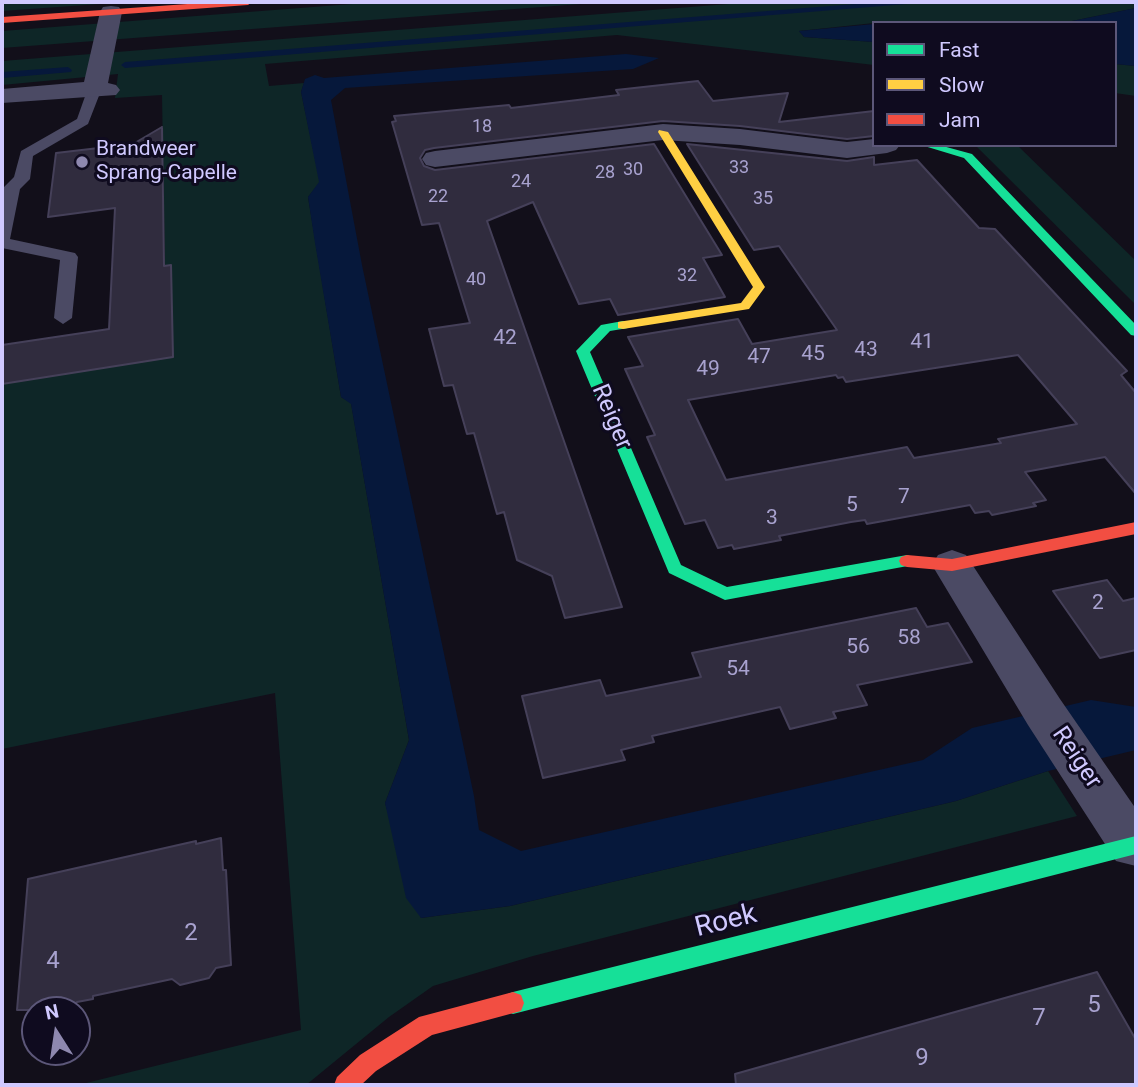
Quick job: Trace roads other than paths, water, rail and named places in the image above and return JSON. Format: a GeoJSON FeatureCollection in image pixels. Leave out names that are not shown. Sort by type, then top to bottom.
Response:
{"type":"FeatureCollection","features":[{"type":"Feature","properties":{"kind":"street"},"geometry":{"type":"LineString","coordinates":[[2,20],[248,2]]}},
{"type":"Feature","properties":{"kind":"street"},"geometry":{"type":"LineString","coordinates":[[2,96],[102,89],[111,12]]}},
{"type":"Feature","properties":{"kind":"street"},"geometry":{"type":"LineString","coordinates":[[792,143],[799,116]]}},
{"type":"Feature","properties":{"kind":"street"},"geometry":{"type":"LineString","coordinates":[[435,159],[663,132],[847,150],[872,147]]}},
{"type":"Feature","properties":{"kind":"street","name":"Reiger"},"geometry":{"type":"LineString","coordinates":[[663,132],[759,287],[745,306],[606,328],[583,351],[674,569],[725,594],[911,560],[953,565],[1136,528]]}},
{"type":"Feature","properties":{"kind":"street"},"geometry":{"type":"LineString","coordinates":[[934,147],[968,156],[1136,332]]}},
{"type":"Feature","properties":{"kind":"street","name":"Reiger"},"geometry":{"type":"LineString","coordinates":[[953,565],[1044,712],[1135,845]]}},
{"type":"Feature","properties":{"kind":"street","name":"Roek"},"geometry":{"type":"LineString","coordinates":[[345,1085],[368,1063],[427,1025],[1135,845]]}},
{"type":"Feature","properties":{"kind":"lane"},"geometry":{"type":"LineString","coordinates":[[63,318],[69,257],[2,241],[12,187],[22,179],[26,153],[83,121],[102,89]]}},
{"type":"Feature","properties":{"kind":"water"},"geometry":{"type":"Polygon","coordinates":[[[1136,8],[1136,66],[1117,64],[1117,21],[1072,21],[1136,8]]]}},
{"type":"Feature","properties":{"kind":"water"},"geometry":{"type":"Polygon","coordinates":[[[872,24],[872,42],[804,37],[799,31],[872,24]]]}},
{"type":"Feature","properties":{"kind":"water"},"geometry":{"type":"Polygon","coordinates":[[[626,54],[659,58],[633,69],[345,88],[331,100],[362,265],[479,830],[521,851],[923,760],[972,728],[1091,700],[1136,707],[1136,750],[1048,771],[956,801],[510,906],[421,918],[406,898],[385,803],[409,740],[351,404],[341,397],[315,243],[308,197],[319,182],[301,92],[305,79],[315,75],[324,78],[626,54]]]}},
{"type":"Feature","properties":{"kind":"waterway"},"geometry":{"type":"LineString","coordinates":[[125,65],[907,2]]}},
{"type":"Feature","properties":{"kind":"waterway"},"geometry":{"type":"LineString","coordinates":[[2,75],[68,70]]}},
{"type":"Feature","properties":{"kind":"place","name":"Brandweer Sprang-Capelle"},"geometry":{"type":"Point","coordinates":[82,162]}}]}
